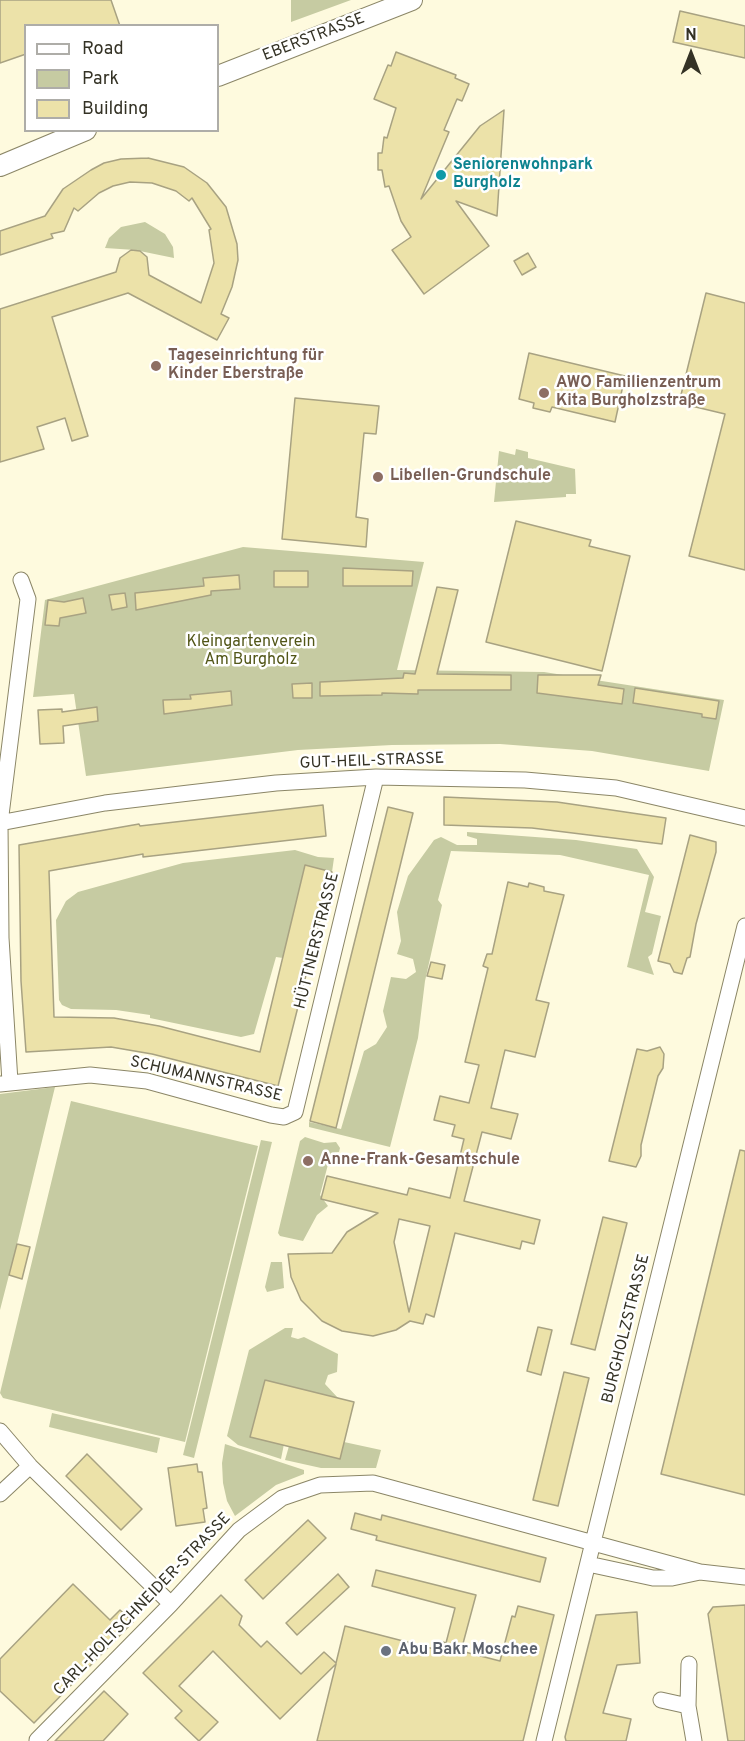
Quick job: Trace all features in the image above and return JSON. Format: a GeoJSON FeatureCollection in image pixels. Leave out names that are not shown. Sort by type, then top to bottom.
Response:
{"type":"FeatureCollection","features":[{"type":"Feature","properties":{"kind":"street","name":"EBERSTRASSE"},"geometry":{"type":"LineString","coordinates":[[219,76],[411,0]]}},
{"type":"Feature","properties":{"kind":"street"},"geometry":{"type":"LineString","coordinates":[[0,166],[81,132]]}},
{"type":"Feature","properties":{"kind":"street"},"geometry":{"type":"LineString","coordinates":[[5,1083],[0,823],[28,599],[21,580]]}},
{"type":"Feature","properties":{"kind":"street","name":"GUT-HEIL-STRASSE"},"geometry":{"type":"LineString","coordinates":[[0,823],[105,803],[276,783],[376,777],[525,780],[616,788],[745,818]]}},
{"type":"Feature","properties":{"kind":"street","name":"HÜTTNERSTRASSE"},"geometry":{"type":"LineString","coordinates":[[295,1112],[376,777]]}},
{"type":"Feature","properties":{"kind":"street","name":"BURGHOLZSTRASSE"},"geometry":{"type":"LineString","coordinates":[[544,1741],[745,926]]}},
{"type":"Feature","properties":{"kind":"street","name":"SCHUMANNSTRASSE"},"geometry":{"type":"LineString","coordinates":[[5,1083],[90,1075],[147,1081],[271,1115],[284,1117],[295,1112]]}},
{"type":"Feature","properties":{"kind":"street"},"geometry":{"type":"LineString","coordinates":[[0,1431],[30,1466],[171,1604]]}},
{"type":"Feature","properties":{"kind":"street"},"geometry":{"type":"LineString","coordinates":[[0,1494],[30,1466]]}},
{"type":"Feature","properties":{"kind":"street","name":"CARL-HOLTSCHNEIDER-STRASSE"},"geometry":{"type":"LineString","coordinates":[[37,1740],[171,1604],[238,1530],[282,1498],[320,1485],[373,1483],[700,1572]]}},
{"type":"Feature","properties":{"kind":"street"},"geometry":{"type":"LineString","coordinates":[[588,1564],[653,1578],[672,1578],[700,1572],[745,1577]]}},
{"type":"Feature","properties":{"kind":"street"},"geometry":{"type":"LineString","coordinates":[[689,1664],[688,1706],[694,1741]]}},
{"type":"Feature","properties":{"kind":"street"},"geometry":{"type":"LineString","coordinates":[[662,1700],[688,1706]]}},
{"type":"Feature","properties":{"kind":"green space"},"geometry":{"type":"Polygon","coordinates":[[[291,0],[351,0],[291,22],[291,0]]]}},
{"type":"Feature","properties":{"kind":"green space"},"geometry":{"type":"Polygon","coordinates":[[[145,222],[165,234],[173,247],[174,258],[135,250],[105,248],[109,238],[121,227],[145,222]]]}},
{"type":"Feature","properties":{"kind":"green space"},"geometry":{"type":"Polygon","coordinates":[[[516,449],[528,452],[528,458],[575,469],[576,494],[566,494],[566,497],[494,502],[499,451],[515,455],[516,449]]]}},
{"type":"Feature","properties":{"kind":"green space","name":"Kleingartenverein Am Burgholz"},"geometry":{"type":"Polygon","coordinates":[[[243,547],[424,562],[397,670],[544,672],[724,700],[709,771],[592,751],[500,744],[392,745],[298,750],[86,776],[74,694],[33,697],[45,600],[243,547]]]}},
{"type":"Feature","properties":{"kind":"green space"},"geometry":{"type":"Polygon","coordinates":[[[467,832],[576,840],[637,849],[654,877],[645,912],[661,916],[652,954],[648,957],[654,975],[627,967],[649,875],[560,855],[451,851],[438,900],[442,905],[425,981],[418,1038],[390,1147],[309,1127],[309,1122],[341,1129],[364,1051],[376,1044],[387,1027],[383,1011],[391,977],[406,979],[416,972],[413,959],[397,954],[401,941],[397,912],[408,876],[434,840],[441,837],[457,845],[477,845],[477,839],[467,836],[467,832]]]}},
{"type":"Feature","properties":{"kind":"green space"},"geometry":{"type":"Polygon","coordinates":[[[295,850],[318,857],[334,858],[332,872],[305,865],[283,958],[276,957],[254,1034],[241,1037],[150,1018],[150,1015],[116,1010],[71,1009],[62,1005],[59,1000],[56,920],[66,901],[78,892],[183,863],[295,850]]]}},
{"type":"Feature","properties":{"kind":"green space"},"geometry":{"type":"Polygon","coordinates":[[[55,1087],[17,1244],[0,1310],[0,1094],[55,1087]]]}},
{"type":"Feature","properties":{"kind":"green space"},"geometry":{"type":"Polygon","coordinates":[[[71,1101],[258,1146],[185,1442],[3,1398],[0,1393],[71,1101]]]}},
{"type":"Feature","properties":{"kind":"green space"},"geometry":{"type":"Polygon","coordinates":[[[305,1137],[324,1143],[336,1142],[340,1148],[339,1152],[331,1153],[320,1195],[328,1206],[317,1215],[303,1241],[280,1236],[278,1233],[300,1141],[305,1137]]]}},
{"type":"Feature","properties":{"kind":"green space"},"geometry":{"type":"Polygon","coordinates":[[[261,1140],[272,1142],[194,1458],[183,1455],[261,1140]]]}},
{"type":"Feature","properties":{"kind":"green space"},"geometry":{"type":"Polygon","coordinates":[[[271,1262],[282,1262],[284,1288],[267,1292],[265,1287],[271,1262]]]}},
{"type":"Feature","properties":{"kind":"green space"},"geometry":{"type":"Polygon","coordinates":[[[285,1328],[293,1328],[291,1337],[298,1339],[304,1337],[338,1354],[337,1372],[328,1375],[325,1384],[339,1399],[265,1380],[250,1437],[284,1444],[281,1459],[238,1445],[227,1436],[249,1350],[285,1328]]]}},
{"type":"Feature","properties":{"kind":"green space"},"geometry":{"type":"Polygon","coordinates":[[[52,1413],[160,1438],[157,1453],[49,1427],[52,1413]]]}},
{"type":"Feature","properties":{"kind":"green space"},"geometry":{"type":"Polygon","coordinates":[[[344,1442],[381,1450],[376,1468],[321,1468],[285,1460],[289,1446],[339,1459],[344,1442]]]}},
{"type":"Feature","properties":{"kind":"green space"},"geometry":{"type":"Polygon","coordinates":[[[225,1444],[304,1470],[304,1474],[276,1485],[235,1516],[227,1501],[223,1483],[222,1463],[225,1444]]]}},
{"type":"Feature","properties":{"kind":"building"},"geometry":{"type":"Polygon","coordinates":[[[0,0],[111,0],[119,24],[24,24],[24,55],[0,63],[0,0]]]}},
{"type":"Feature","properties":{"kind":"building"},"geometry":{"type":"Polygon","coordinates":[[[680,11],[745,26],[745,58],[673,42],[680,11]]]}},
{"type":"Feature","properties":{"kind":"building","name":"Seniorenwohnpark Burgholz"},"geometry":{"type":"Polygon","coordinates":[[[396,52],[456,75],[455,78],[469,84],[462,101],[457,99],[444,130],[449,132],[421,199],[480,126],[504,110],[497,216],[456,201],[489,246],[424,294],[392,250],[411,237],[401,221],[389,186],[385,187],[382,170],[378,170],[378,153],[382,153],[384,137],[387,138],[396,108],[374,99],[396,52]]]}},
{"type":"Feature","properties":{"kind":"building"},"geometry":{"type":"Polygon","coordinates":[[[148,158],[184,167],[207,183],[226,207],[237,244],[238,260],[232,287],[221,314],[229,318],[217,340],[128,293],[52,317],[88,436],[72,441],[65,418],[37,427],[44,449],[0,462],[0,309],[116,272],[120,258],[131,250],[140,251],[147,257],[149,275],[201,303],[214,263],[209,230],[211,229],[192,198],[189,201],[176,191],[152,183],[130,182],[113,186],[99,193],[78,211],[74,208],[64,231],[51,234],[53,238],[0,255],[0,231],[45,216],[63,189],[91,170],[104,163],[121,159],[148,158]]]}},
{"type":"Feature","properties":{"kind":"building"},"geometry":{"type":"Polygon","coordinates":[[[528,253],[536,267],[522,275],[514,261],[528,253]]]}},
{"type":"Feature","properties":{"kind":"building"},"geometry":{"type":"Polygon","coordinates":[[[706,293],[745,303],[745,570],[689,556],[725,414],[679,403],[706,293]]]}},
{"type":"Feature","properties":{"kind":"building"},"geometry":{"type":"Polygon","coordinates":[[[529,353],[625,376],[615,422],[552,407],[550,412],[533,408],[534,403],[519,399],[529,353]]]}},
{"type":"Feature","properties":{"kind":"building"},"geometry":{"type":"Polygon","coordinates":[[[295,398],[379,406],[376,434],[364,433],[356,517],[368,519],[366,547],[282,539],[295,398]]]}},
{"type":"Feature","properties":{"kind":"building"},"geometry":{"type":"Polygon","coordinates":[[[516,521],[591,540],[589,546],[630,556],[602,671],[486,642],[516,521]]]}},
{"type":"Feature","properties":{"kind":"building"},"geometry":{"type":"Polygon","coordinates":[[[343,568],[413,571],[412,586],[343,586],[343,568]]]}},
{"type":"Feature","properties":{"kind":"building"},"geometry":{"type":"Polygon","coordinates":[[[274,571],[308,571],[308,587],[274,587],[274,571]]]}},
{"type":"Feature","properties":{"kind":"building"},"geometry":{"type":"Polygon","coordinates":[[[239,575],[240,589],[211,591],[211,595],[136,610],[135,593],[204,586],[203,578],[239,575]]]}},
{"type":"Feature","properties":{"kind":"building"},"geometry":{"type":"Polygon","coordinates":[[[437,587],[458,590],[437,674],[511,675],[511,690],[418,690],[418,694],[320,696],[320,682],[403,678],[404,673],[415,674],[437,587]]]}},
{"type":"Feature","properties":{"kind":"building"},"geometry":{"type":"Polygon","coordinates":[[[125,593],[127,607],[112,610],[109,595],[125,593]]]}},
{"type":"Feature","properties":{"kind":"building"},"geometry":{"type":"Polygon","coordinates":[[[83,598],[86,613],[60,618],[59,626],[45,625],[48,600],[64,602],[83,598]]]}},
{"type":"Feature","properties":{"kind":"building"},"geometry":{"type":"Polygon","coordinates":[[[538,675],[601,675],[598,685],[624,689],[622,704],[537,693],[538,675]]]}},
{"type":"Feature","properties":{"kind":"building"},"geometry":{"type":"Polygon","coordinates":[[[312,683],[312,698],[293,698],[292,684],[312,683]]]}},
{"type":"Feature","properties":{"kind":"building"},"geometry":{"type":"Polygon","coordinates":[[[635,688],[719,701],[716,719],[702,717],[702,714],[633,703],[635,688]]]}},
{"type":"Feature","properties":{"kind":"building"},"geometry":{"type":"Polygon","coordinates":[[[231,691],[232,705],[164,714],[163,700],[191,699],[190,695],[231,691]]]}},
{"type":"Feature","properties":{"kind":"building"},"geometry":{"type":"Polygon","coordinates":[[[97,707],[98,721],[63,726],[64,743],[40,744],[38,710],[62,709],[62,712],[97,707]]]}},
{"type":"Feature","properties":{"kind":"building"},"geometry":{"type":"Polygon","coordinates":[[[444,797],[557,802],[666,818],[662,844],[532,828],[444,825],[444,797]]]}},
{"type":"Feature","properties":{"kind":"building"},"geometry":{"type":"Polygon","coordinates":[[[323,805],[326,836],[143,857],[143,854],[49,871],[54,1017],[114,1018],[159,1026],[260,1052],[305,865],[332,872],[278,1086],[152,1054],[111,1047],[26,1052],[21,981],[19,845],[139,824],[140,826],[323,805]]]}},
{"type":"Feature","properties":{"kind":"building"},"geometry":{"type":"Polygon","coordinates":[[[388,807],[413,813],[336,1128],[310,1121],[388,807]]]}},
{"type":"Feature","properties":{"kind":"building"},"geometry":{"type":"Polygon","coordinates":[[[690,835],[716,842],[716,852],[696,924],[690,957],[687,958],[682,974],[674,972],[670,964],[658,961],[690,835]]]}},
{"type":"Feature","properties":{"kind":"building"},"geometry":{"type":"Polygon","coordinates":[[[508,882],[528,887],[529,883],[544,887],[544,891],[564,895],[536,1000],[549,1003],[535,1057],[505,1050],[491,1108],[518,1114],[511,1139],[482,1132],[464,1201],[540,1220],[534,1244],[522,1241],[520,1249],[455,1233],[434,1317],[426,1314],[423,1324],[410,1321],[396,1330],[373,1336],[342,1331],[322,1321],[301,1300],[291,1277],[288,1254],[332,1253],[347,1232],[378,1213],[321,1199],[327,1176],[407,1195],[409,1188],[450,1198],[464,1139],[452,1136],[455,1125],[434,1120],[440,1096],[469,1103],[479,1065],[465,1062],[488,968],[483,966],[487,954],[492,954],[508,882]],[[399,1219],[394,1242],[409,1312],[430,1226],[399,1219]]]}},
{"type":"Feature","properties":{"kind":"building"},"geometry":{"type":"Polygon","coordinates":[[[431,962],[445,965],[442,979],[427,976],[431,962]]]}},
{"type":"Feature","properties":{"kind":"building"},"geometry":{"type":"Polygon","coordinates":[[[660,1047],[664,1054],[663,1068],[658,1076],[641,1145],[641,1156],[636,1167],[609,1161],[637,1049],[647,1051],[660,1047]]]}},
{"type":"Feature","properties":{"kind":"building"},"geometry":{"type":"Polygon","coordinates":[[[740,1150],[745,1151],[745,1495],[661,1474],[740,1150]]]}},
{"type":"Feature","properties":{"kind":"building"},"geometry":{"type":"Polygon","coordinates":[[[603,1217],[627,1223],[595,1350],[571,1344],[603,1217]]]}},
{"type":"Feature","properties":{"kind":"building"},"geometry":{"type":"Polygon","coordinates":[[[17,1244],[30,1247],[22,1279],[9,1275],[17,1244]]]}},
{"type":"Feature","properties":{"kind":"building"},"geometry":{"type":"Polygon","coordinates":[[[538,1327],[552,1330],[541,1375],[527,1371],[538,1327]]]}},
{"type":"Feature","properties":{"kind":"building"},"geometry":{"type":"Polygon","coordinates":[[[564,1372],[589,1378],[558,1506],[533,1500],[564,1372]]]}},
{"type":"Feature","properties":{"kind":"building"},"geometry":{"type":"Polygon","coordinates":[[[265,1380],[354,1402],[340,1459],[250,1437],[265,1380]]]}},
{"type":"Feature","properties":{"kind":"building"},"geometry":{"type":"Polygon","coordinates":[[[87,1454],[142,1509],[121,1530],[66,1476],[87,1454]]]}},
{"type":"Feature","properties":{"kind":"building"},"geometry":{"type":"Polygon","coordinates":[[[197,1464],[198,1472],[202,1472],[207,1508],[203,1509],[205,1522],[176,1526],[168,1468],[197,1464]]]}},
{"type":"Feature","properties":{"kind":"building"},"geometry":{"type":"Polygon","coordinates":[[[355,1513],[381,1520],[382,1515],[546,1558],[540,1582],[376,1540],[377,1536],[351,1529],[355,1513]]]}},
{"type":"Feature","properties":{"kind":"building"},"geometry":{"type":"Polygon","coordinates":[[[308,1520],[326,1538],[263,1599],[245,1580],[308,1520]]]}},
{"type":"Feature","properties":{"kind":"building"},"geometry":{"type":"Polygon","coordinates":[[[376,1570],[476,1595],[461,1651],[500,1661],[512,1616],[515,1617],[518,1606],[554,1615],[523,1741],[317,1741],[336,1664],[280,1719],[213,1651],[179,1686],[218,1722],[199,1741],[175,1718],[182,1711],[143,1673],[221,1595],[242,1616],[239,1625],[261,1647],[267,1641],[301,1674],[324,1652],[336,1663],[345,1626],[438,1650],[440,1641],[446,1643],[455,1608],[372,1586],[376,1570]]]}},
{"type":"Feature","properties":{"kind":"building"},"geometry":{"type":"Polygon","coordinates":[[[338,1574],[349,1587],[297,1635],[286,1623],[338,1574]]]}},
{"type":"Feature","properties":{"kind":"building"},"geometry":{"type":"Polygon","coordinates":[[[73,1584],[110,1620],[120,1610],[133,1622],[34,1723],[0,1691],[0,1659],[73,1584]]]}},
{"type":"Feature","properties":{"kind":"building"},"geometry":{"type":"Polygon","coordinates":[[[745,1605],[745,1741],[728,1741],[708,1614],[713,1607],[745,1605]]]}},
{"type":"Feature","properties":{"kind":"building"},"geometry":{"type":"Polygon","coordinates":[[[637,1612],[640,1663],[617,1665],[603,1713],[631,1719],[626,1741],[566,1741],[565,1737],[596,1615],[637,1612]]]}},
{"type":"Feature","properties":{"kind":"building"},"geometry":{"type":"Polygon","coordinates":[[[104,1691],[128,1714],[103,1741],[55,1741],[104,1691]]]}},
{"type":"Feature","properties":{"kind":"place","name":"Seniorenwohnpark Burgholz"},"geometry":{"type":"Point","coordinates":[441,175]}},
{"type":"Feature","properties":{"kind":"place","name":"Tageseinrichtung für Kinder Eberstraße"},"geometry":{"type":"Point","coordinates":[156,366]}},
{"type":"Feature","properties":{"kind":"place","name":"AWO Familienzentrum Kita Burgholzstraße"},"geometry":{"type":"Point","coordinates":[544,393]}},
{"type":"Feature","properties":{"kind":"place","name":"Libellen-Grundschule"},"geometry":{"type":"Point","coordinates":[378,477]}},
{"type":"Feature","properties":{"kind":"place","name":"Anne-Frank-Gesamtschule"},"geometry":{"type":"Point","coordinates":[308,1161]}},
{"type":"Feature","properties":{"kind":"place","name":"Abu Bakr Moschee"},"geometry":{"type":"Point","coordinates":[386,1651]}}]}
